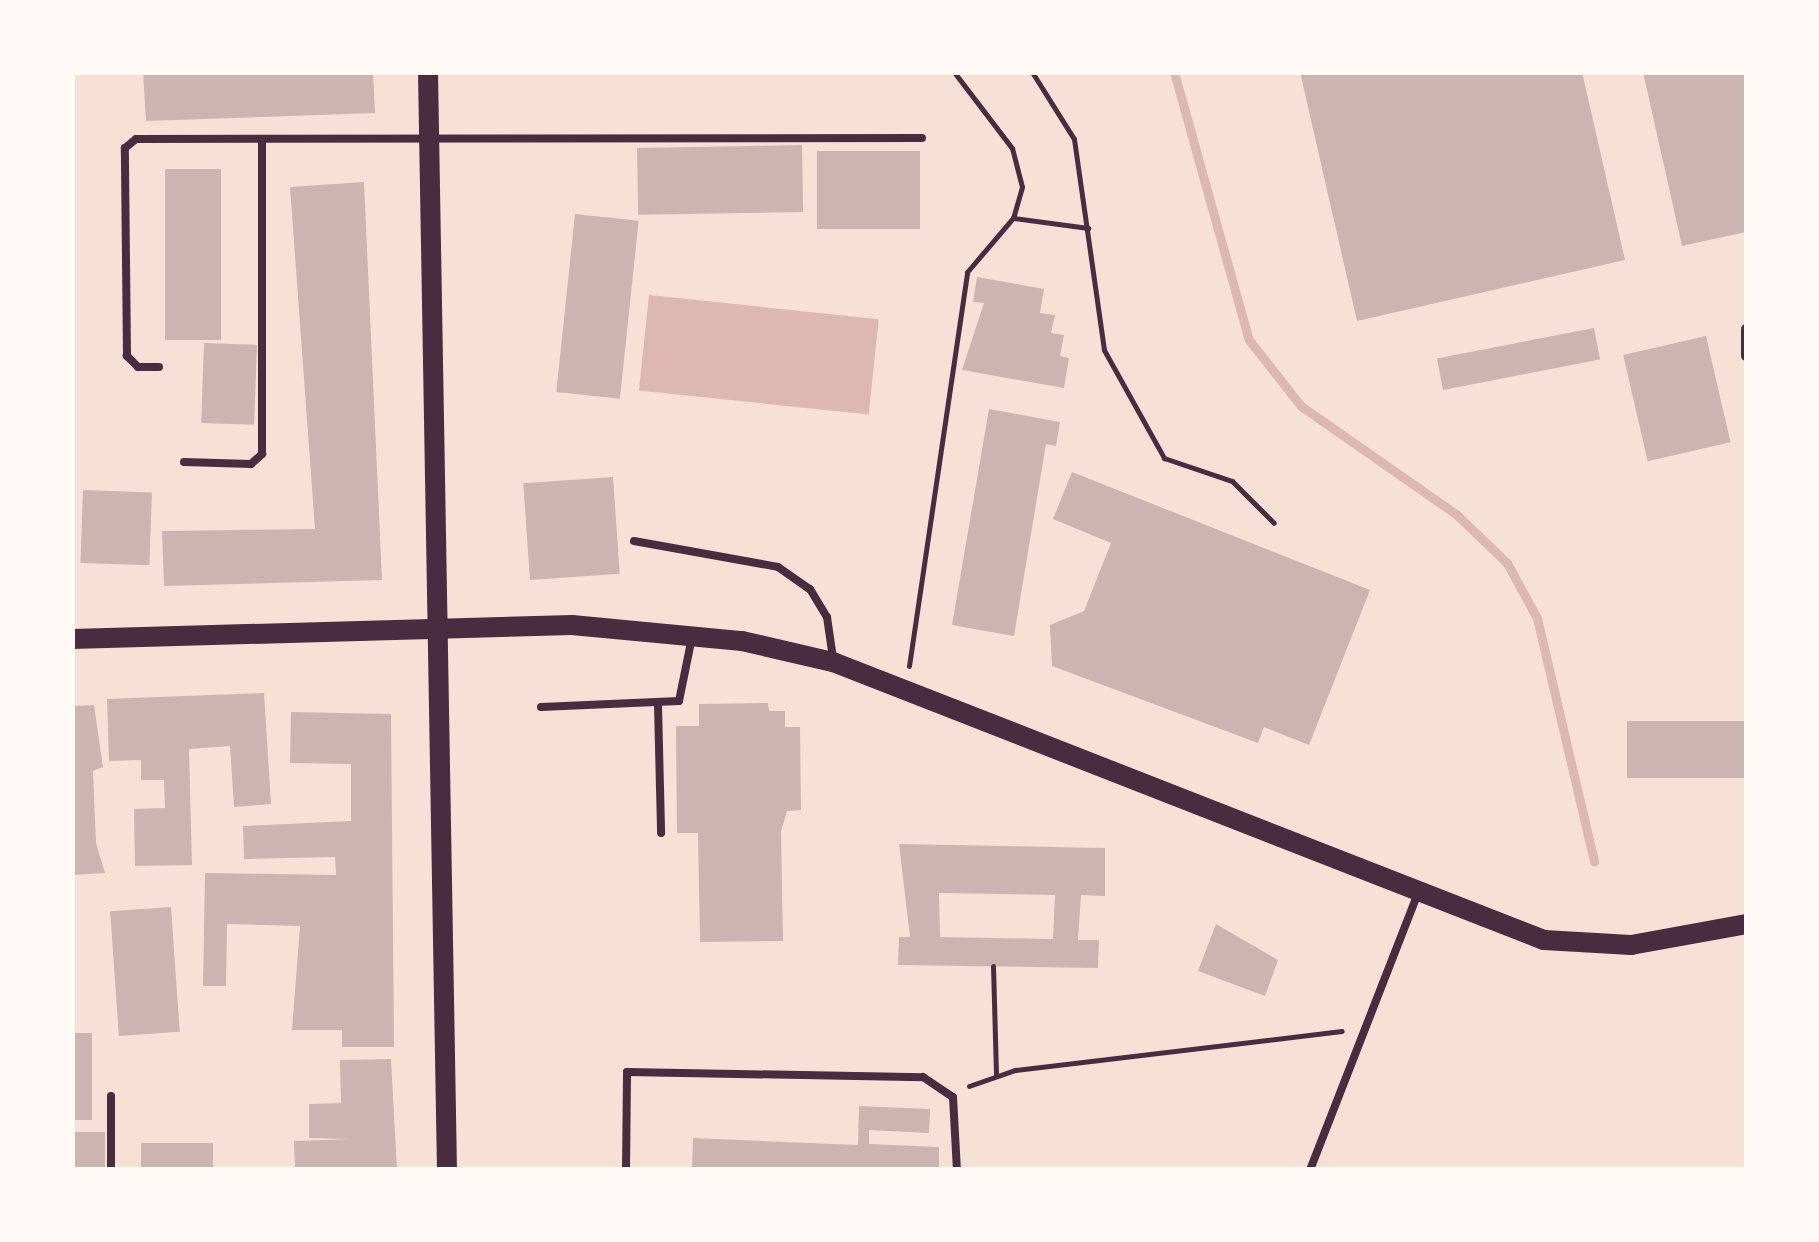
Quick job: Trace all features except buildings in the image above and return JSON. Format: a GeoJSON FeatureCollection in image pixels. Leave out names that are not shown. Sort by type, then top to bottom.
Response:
{"type":"FeatureCollection","features":[{"type":"Feature","properties":{"kind":"main road"},"geometry":{"type":"LineString","coordinates":[[431,74],[447,1170]]}},
{"type":"Feature","properties":{"kind":"main road"},"geometry":{"type":"LineString","coordinates":[[72,639],[440,628],[693,633],[833,662],[1417,896],[1544,940],[1596,945],[1746,924]]}},
{"type":"Feature","properties":{"kind":"street"},"geometry":{"type":"LineString","coordinates":[[1744,330],[1746,356]]}},
{"type":"Feature","properties":{"kind":"lane"},"geometry":{"type":"LineString","coordinates":[[159,367],[138,367],[128,356],[125,148],[136,139],[922,138]]}},
{"type":"Feature","properties":{"kind":"lane"},"geometry":{"type":"LineString","coordinates":[[184,462],[251,464],[262,454],[262,140]]}},
{"type":"Feature","properties":{"kind":"lane"},"geometry":{"type":"LineString","coordinates":[[634,541],[778,567],[810,589],[827,616],[833,662]]}},
{"type":"Feature","properties":{"kind":"lane"},"geometry":{"type":"LineString","coordinates":[[541,708],[658,706],[684,694],[693,633]]}},
{"type":"Feature","properties":{"kind":"lane"},"geometry":{"type":"LineString","coordinates":[[658,706],[661,834]]}},
{"type":"Feature","properties":{"kind":"lane"},"geometry":{"type":"LineString","coordinates":[[1310,1170],[1417,896]]}},
{"type":"Feature","properties":{"kind":"lane"},"geometry":{"type":"LineString","coordinates":[[626,1170],[627,1072],[923,1077],[953,1097],[956,1170]]}},
{"type":"Feature","properties":{"kind":"lane"},"geometry":{"type":"LineString","coordinates":[[111,1096],[111,1170]]}},
{"type":"Feature","properties":{"kind":"path"},"geometry":{"type":"LineString","coordinates":[[905,694],[967,272],[1013,218],[1022,187],[1012,148],[954,72]]}},
{"type":"Feature","properties":{"kind":"path"},"geometry":{"type":"LineString","coordinates":[[1032,72],[1074,138],[1104,350],[1164,458],[1232,482],[1274,523]]}},
{"type":"Feature","properties":{"kind":"path"},"geometry":{"type":"LineString","coordinates":[[1013,218],[1088,228]]}},
{"type":"Feature","properties":{"kind":"path"},"geometry":{"type":"LineString","coordinates":[[994,966],[996,1074]]}},
{"type":"Feature","properties":{"kind":"path"},"geometry":{"type":"LineString","coordinates":[[953,1097],[996,1074],[1365,1029]]}},
{"type":"Feature","properties":{"kind":"shaded area"},"geometry":{"type":"Polygon","coordinates":[[[649,295],[879,319],[869,415],[639,390],[649,295]]]}},
{"type":"Feature","properties":{"kind":"waterway"},"geometry":{"type":"LineString","coordinates":[[1174,72],[1249,340],[1301,406],[1456,514],[1507,563],[1537,618],[1594,861]]}}]}
